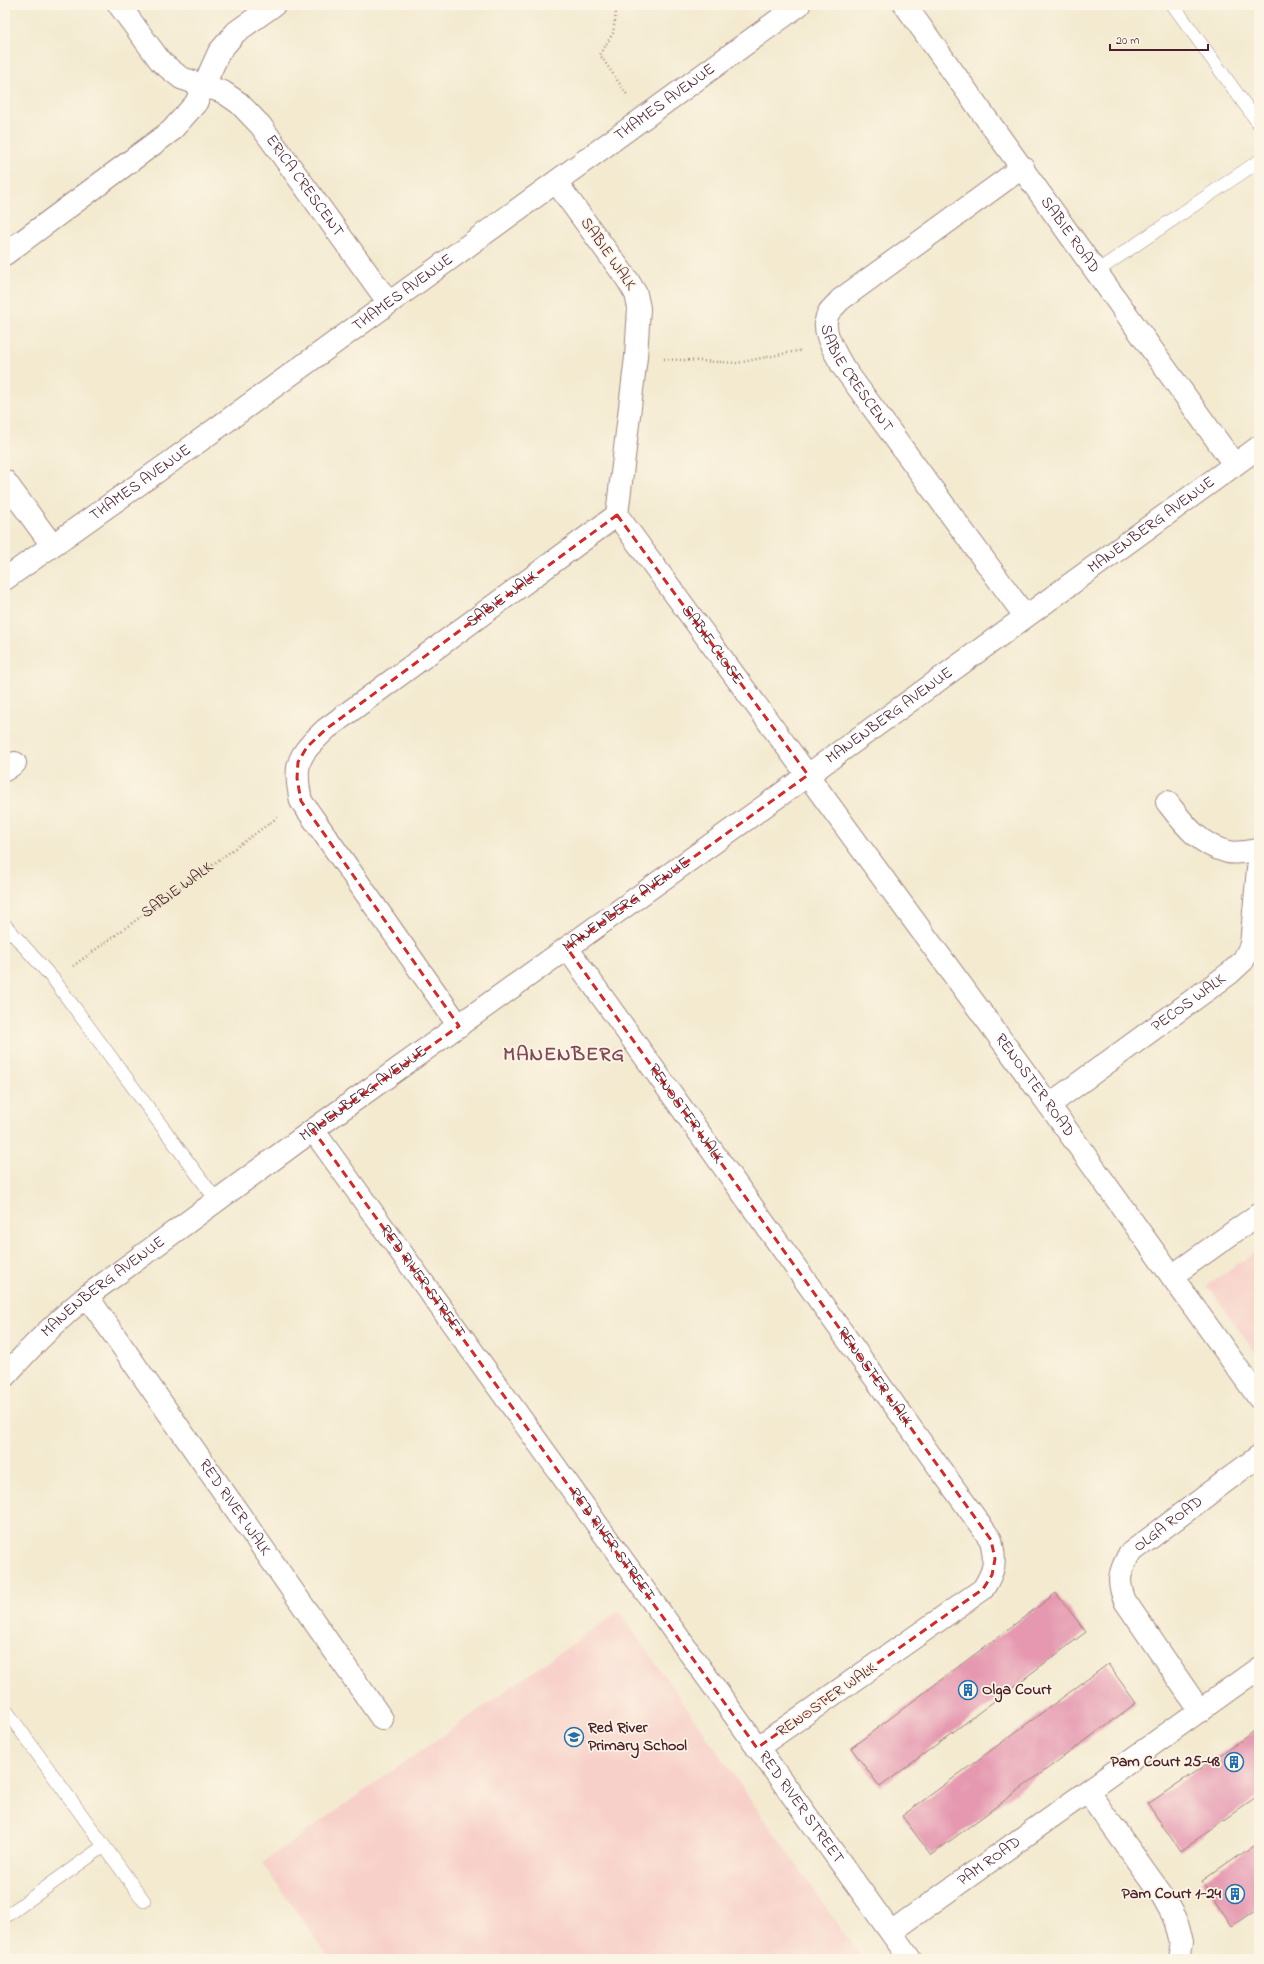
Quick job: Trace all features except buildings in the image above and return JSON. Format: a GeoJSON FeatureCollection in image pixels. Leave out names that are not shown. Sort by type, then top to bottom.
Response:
{"type":"FeatureCollection","features":[{"type":"Feature","properties":{"kind":"street","name":"ERICA CRESCENT"},"geometry":{"type":"LineString","coordinates":[[119,5],[160,62],[181,78],[204,87],[223,92],[239,103],[261,126],[389,303]]}},
{"type":"Feature","properties":{"kind":"street"},"geometry":{"type":"LineString","coordinates":[[5,254],[171,131],[192,108],[204,87],[219,52],[236,32],[274,5]]}},
{"type":"Feature","properties":{"kind":"street","name":"THAMES AVENUE"},"geometry":{"type":"LineString","coordinates":[[5,579],[389,303],[799,5]]}},
{"type":"Feature","properties":{"kind":"street","name":"SABIE ROAD"},"geometry":{"type":"LineString","coordinates":[[905,5],[1023,167],[1234,464]]}},
{"type":"Feature","properties":{"kind":"street","name":"SABIE CRESCENT"},"geometry":{"type":"LineString","coordinates":[[1023,167],[840,300],[828,313],[826,328],[830,344],[843,367],[1025,616]]}},
{"type":"Feature","properties":{"kind":"street","name":"SABIE WALK"},"geometry":{"type":"LineString","coordinates":[[459,1026],[302,801],[297,778],[298,762],[307,747],[326,729],[617,515],[636,357],[639,308],[636,294],[628,279],[556,182]]}},
{"type":"Feature","properties":{"kind":"street","name":"MANENBERG AVENUE"},"geometry":{"type":"LineString","coordinates":[[5,1376],[61,1317],[87,1296],[313,1130],[808,775],[1259,447]]}},
{"type":"Feature","properties":{"kind":"street"},"geometry":{"type":"LineString","coordinates":[[5,481],[52,545]]}},
{"type":"Feature","properties":{"kind":"street","name":"SABIE CLOSE"},"geometry":{"type":"LineString","coordinates":[[617,515],[808,775]]}},
{"type":"Feature","properties":{"kind":"street","name":"RENOSTER ROAD"},"geometry":{"type":"LineString","coordinates":[[808,775],[1049,1105],[1259,1398]]}},
{"type":"Feature","properties":{"kind":"street"},"geometry":{"type":"LineString","coordinates":[[1167,802],[1191,832],[1208,845],[1229,853],[1259,850]]}},
{"type":"Feature","properties":{"kind":"street","name":"PECOS WALK"},"geometry":{"type":"LineString","coordinates":[[1049,1105],[1230,974],[1243,961],[1251,945],[1259,858]]}},
{"type":"Feature","properties":{"kind":"street","name":"RENOSTER WALK"},"geometry":{"type":"LineString","coordinates":[[567,948],[992,1540],[995,1559],[992,1575],[983,1589],[757,1748]]}},
{"type":"Feature","properties":{"kind":"street","name":"RED RIVER STREET"},"geometry":{"type":"LineString","coordinates":[[313,1130],[910,1959]]}},
{"type":"Feature","properties":{"kind":"street"},"geometry":{"type":"LineString","coordinates":[[1172,1276],[1259,1214]]}},
{"type":"Feature","properties":{"kind":"street","name":"RED RIVER WALK"},"geometry":{"type":"LineString","coordinates":[[87,1296],[382,1719]]}},
{"type":"Feature","properties":{"kind":"street","name":"OLGA ROAD"},"geometry":{"type":"LineString","coordinates":[[1200,1711],[1125,1601],[1120,1588],[1120,1571],[1130,1554],[1259,1456]]}},
{"type":"Feature","properties":{"kind":"street","name":"PAM ROAD"},"geometry":{"type":"LineString","coordinates":[[891,1932],[1259,1668]]}},
{"type":"Feature","properties":{"kind":"street"},"geometry":{"type":"LineString","coordinates":[[1088,1792],[1162,1895],[1175,1919],[1181,1944],[1178,1959]]}},
{"type":"Feature","properties":{"kind":"lane"},"geometry":{"type":"LineString","coordinates":[[1173,5],[1259,124]]}},
{"type":"Feature","properties":{"kind":"lane"},"geometry":{"type":"LineString","coordinates":[[1096,271],[1259,161]]}},
{"type":"Feature","properties":{"kind":"lane"},"geometry":{"type":"LineString","coordinates":[[5,925],[54,980],[217,1201]]}},
{"type":"Feature","properties":{"kind":"lane"},"geometry":{"type":"LineString","coordinates":[[5,1709],[144,1901]]}},
{"type":"Feature","properties":{"kind":"lane"},"geometry":{"type":"LineString","coordinates":[[5,1917],[104,1846]]}},
{"type":"Feature","properties":{"kind":"path"},"geometry":{"type":"LineString","coordinates":[[617,5],[613,33],[600,56],[643,119]]}},
{"type":"Feature","properties":{"kind":"path"},"geometry":{"type":"LineString","coordinates":[[636,357],[737,363],[830,344]]}},
{"type":"Feature","properties":{"kind":"path","name":"SABIE WALK"},"geometry":{"type":"LineString","coordinates":[[54,980],[302,801]]}},
{"type":"Feature","properties":{"kind":"highlighted area"},"geometry":{"type":"Polygon","coordinates":[[[617,515],[808,775],[567,948],[991,1540],[995,1559],[992,1575],[983,1589],[757,1748],[313,1130],[459,1026],[301,801],[297,778],[298,762],[307,747],[326,729],[617,515]]]}},
{"type":"Feature","properties":{"kind":"shaded area"},"geometry":{"type":"Polygon","coordinates":[[[1259,1249],[1259,1357],[1207,1286],[1259,1249]]]}},
{"type":"Feature","properties":{"kind":"shaded area","name":"Red River Primary School"},"geometry":{"type":"Polygon","coordinates":[[[619,1611],[862,1959],[330,1959],[262,1863],[619,1611]]]}},
{"type":"Feature","properties":{"kind":"place","name":"Olga Court"},"geometry":{"type":"Point","coordinates":[968,1690]}},
{"type":"Feature","properties":{"kind":"place","name":"Red River Primary School"},"geometry":{"type":"Point","coordinates":[574,1737]}},
{"type":"Feature","properties":{"kind":"place","name":"Pam Court 25-48"},"geometry":{"type":"Point","coordinates":[1234,1762]}},
{"type":"Feature","properties":{"kind":"place","name":"Pam Court 1-24"},"geometry":{"type":"Point","coordinates":[1235,1894]}},
{"type":"Feature","properties":{"kind":"district","name":"MANENBERG"},"geometry":{"type":"Point","coordinates":[564,1055]}}]}
